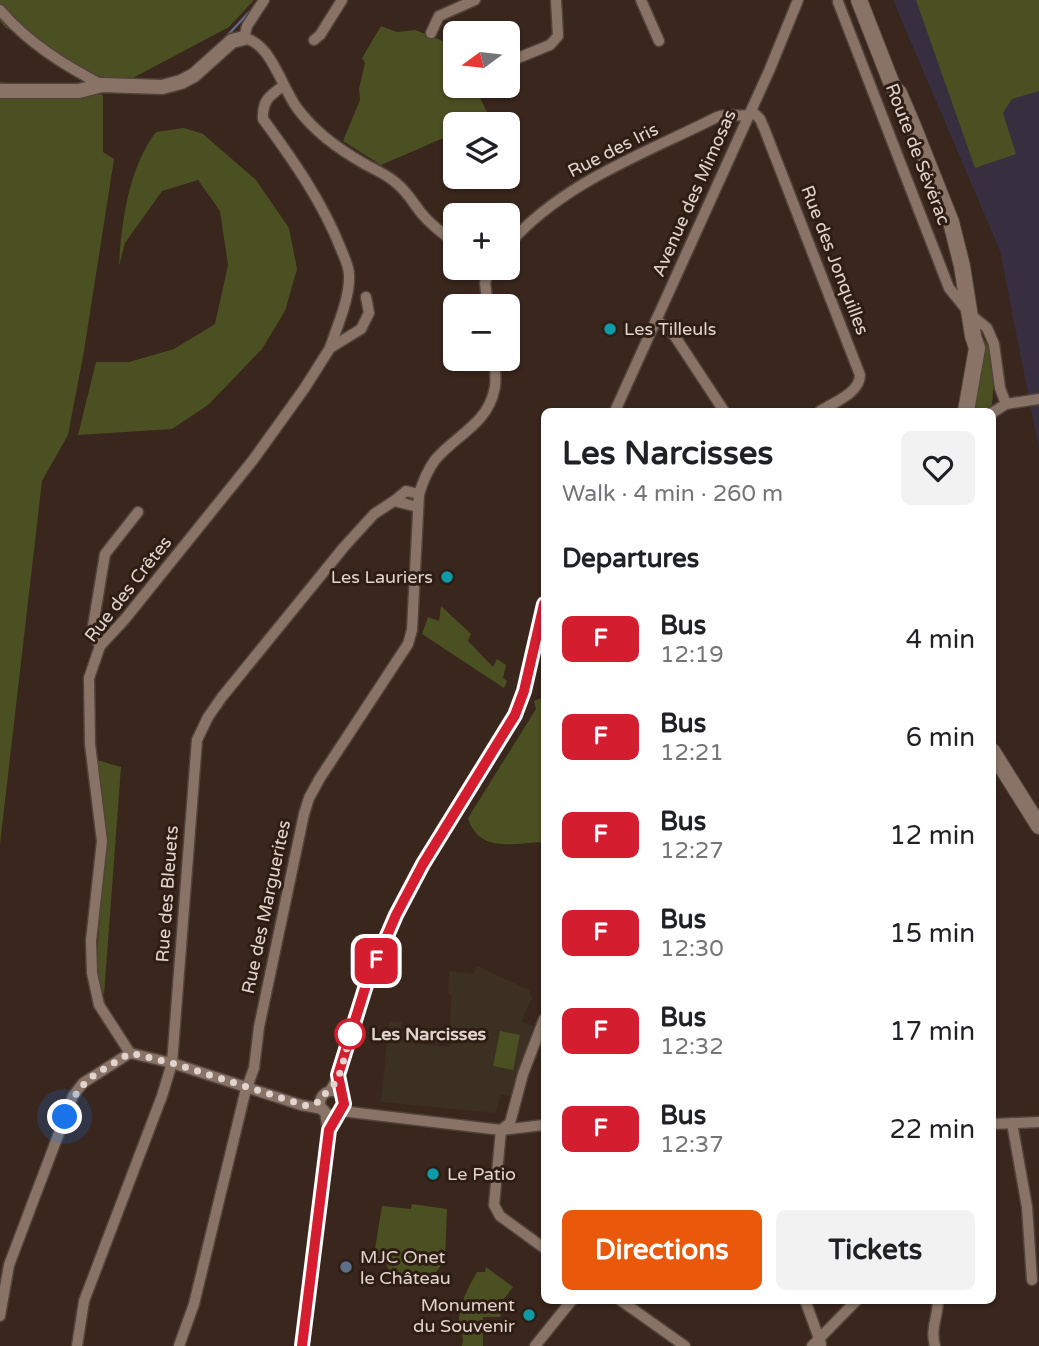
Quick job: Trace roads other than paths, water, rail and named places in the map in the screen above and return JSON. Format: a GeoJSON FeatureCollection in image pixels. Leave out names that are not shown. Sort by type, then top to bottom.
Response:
{"type":"FeatureCollection","features":[{"type":"Feature","properties":{"kind":"main road","name":"Route de Sévérac"},"geometry":{"type":"LineString","coordinates":[[859,1],[943,224],[952,232],[962,265],[977,348],[967,408]]}},
{"type":"Feature","properties":{"kind":"main road","name":"Route de Sévérac"},"geometry":{"type":"LineString","coordinates":[[960,408],[969,341],[973,336]]}},
{"type":"Feature","properties":{"kind":"main road"},"geometry":{"type":"LineString","coordinates":[[996,757],[1039,826]]}},
{"type":"Feature","properties":{"kind":"street"},"geometry":{"type":"LineString","coordinates":[[244,38],[251,18],[264,0]]}},
{"type":"Feature","properties":{"kind":"street"},"geometry":{"type":"LineString","coordinates":[[314,40],[341,0]]}},
{"type":"Feature","properties":{"kind":"street"},"geometry":{"type":"LineString","coordinates":[[431,33],[439,16],[475,0]]}},
{"type":"Feature","properties":{"kind":"street"},"geometry":{"type":"LineString","coordinates":[[520,57],[550,44],[558,36],[556,0]]}},
{"type":"Feature","properties":{"kind":"street"},"geometry":{"type":"LineString","coordinates":[[641,0],[659,41]]}},
{"type":"Feature","properties":{"kind":"street","name":"Avenue des Mimosas"},"geometry":{"type":"LineString","coordinates":[[618,406],[798,0]]}},
{"type":"Feature","properties":{"kind":"street"},"geometry":{"type":"LineString","coordinates":[[833,1],[859,1]]}},
{"type":"Feature","properties":{"kind":"street","name":"Route de Sévérac"},"geometry":{"type":"LineString","coordinates":[[833,1],[948,288],[970,314]]}},
{"type":"Feature","properties":{"kind":"street"},"geometry":{"type":"LineString","coordinates":[[0,10],[11,24],[60,63],[102,85]]}},
{"type":"Feature","properties":{"kind":"street"},"geometry":{"type":"LineString","coordinates":[[0,91],[79,91],[102,85],[151,88],[181,82],[194,75],[232,41],[244,38],[252,40],[265,51],[283,86],[318,133],[346,153],[392,179],[407,192],[433,227],[443,234]]}},
{"type":"Feature","properties":{"kind":"street","name":"Rue des Crêtes"},"geometry":{"type":"LineString","coordinates":[[130,1053],[99,1005],[92,974],[91,941],[102,841],[90,744],[89,678],[100,646],[125,619],[253,460],[304,389],[330,348],[341,316],[349,277],[348,267],[331,225],[303,177],[263,119],[262,109],[266,98],[283,86]]}},
{"type":"Feature","properties":{"kind":"street","name":"Rue des Iris"},"geometry":{"type":"LineString","coordinates":[[520,234],[553,202],[583,183],[717,117],[726,114],[748,116]]}},
{"type":"Feature","properties":{"kind":"street","name":"Rue des Jonquilles"},"geometry":{"type":"LineString","coordinates":[[748,116],[755,114],[760,119],[860,375],[860,383],[855,389],[825,408]]}},
{"type":"Feature","properties":{"kind":"street","name":"Rue des Crêtes"},"geometry":{"type":"LineString","coordinates":[[330,348],[361,329],[369,313],[366,297]]}},
{"type":"Feature","properties":{"kind":"street"},"geometry":{"type":"LineString","coordinates":[[970,314],[987,328],[994,344],[1000,388],[1006,404]]}},
{"type":"Feature","properties":{"kind":"street"},"geometry":{"type":"LineString","coordinates":[[656,320],[676,338],[722,408]]}},
{"type":"Feature","properties":{"kind":"street"},"geometry":{"type":"LineString","coordinates":[[419,494],[424,476],[436,459],[476,424],[490,404],[495,389],[494,371]]}},
{"type":"Feature","properties":{"kind":"street"},"geometry":{"type":"LineString","coordinates":[[996,410],[1006,404],[1039,399]]}},
{"type":"Feature","properties":{"kind":"street","name":"Rue des Bleuets"},"geometry":{"type":"LineString","coordinates":[[77,1346],[84,1301],[172,1063],[197,740],[222,697],[344,547],[374,514],[406,491],[419,494]]}},
{"type":"Feature","properties":{"kind":"street","name":"Rue des Marguerites"},"geometry":{"type":"LineString","coordinates":[[180,1346],[194,1304],[254,1068],[259,1027],[309,798],[408,644],[412,630],[419,494]]}},
{"type":"Feature","properties":{"kind":"street"},"geometry":{"type":"LineString","coordinates":[[394,501],[418,507]]}},
{"type":"Feature","properties":{"kind":"street"},"geometry":{"type":"LineString","coordinates":[[100,646],[92,632],[105,554],[138,512]]}},
{"type":"Feature","properties":{"kind":"street"},"geometry":{"type":"LineString","coordinates":[[329,1130],[323,1096],[330,1091],[338,1077],[367,982],[396,915],[423,864],[515,715],[524,691],[541,618]]}},
{"type":"Feature","properties":{"kind":"street"},"geometry":{"type":"LineString","coordinates":[[541,1027],[523,1074],[510,1123],[501,1130],[494,1205],[500,1216],[541,1246]]}},
{"type":"Feature","properties":{"kind":"street"},"geometry":{"type":"LineString","coordinates":[[0,1316],[9,1265],[73,1096],[83,1083],[130,1053],[172,1063],[307,1106],[323,1107],[331,1114],[341,1105]]}},
{"type":"Feature","properties":{"kind":"street"},"geometry":{"type":"LineString","coordinates":[[302,1346],[329,1130],[341,1105],[338,1077]]}},
{"type":"Feature","properties":{"kind":"street"},"geometry":{"type":"LineString","coordinates":[[330,1091],[341,1105],[374,1116],[501,1130],[541,1125]]}},
{"type":"Feature","properties":{"kind":"street"},"geometry":{"type":"LineString","coordinates":[[996,1124],[1039,1122]]}},
{"type":"Feature","properties":{"kind":"street"},"geometry":{"type":"LineString","coordinates":[[1012,1123],[1027,1207],[1032,1280]]}},
{"type":"Feature","properties":{"kind":"street"},"geometry":{"type":"LineString","coordinates":[[535,1346],[569,1304]]}},
{"type":"Feature","properties":{"kind":"street"},"geometry":{"type":"LineString","coordinates":[[626,1304],[685,1346]]}},
{"type":"Feature","properties":{"kind":"street"},"geometry":{"type":"LineString","coordinates":[[807,1304],[818,1344]]}},
{"type":"Feature","properties":{"kind":"street"},"geometry":{"type":"LineString","coordinates":[[818,1344],[853,1304]]}},
{"type":"Feature","properties":{"kind":"street"},"geometry":{"type":"LineString","coordinates":[[935,1346],[932,1336],[937,1304]]}},
{"type":"Feature","properties":{"kind":"waterway"},"geometry":{"type":"LineString","coordinates":[[224,39],[253,8]]}},
{"type":"Feature","properties":{"kind":"place","name":"Les Tilleuls"},"geometry":{"type":"Point","coordinates":[610,329]}},
{"type":"Feature","properties":{"kind":"place","name":"Les Lauriers"},"geometry":{"type":"Point","coordinates":[447,577]}},
{"type":"Feature","properties":{"kind":"place","name":"Les Narcisses"},"geometry":{"type":"Point","coordinates":[350,1034]}},
{"type":"Feature","properties":{"kind":"place","name":"Le Patio"},"geometry":{"type":"Point","coordinates":[433,1174]}},
{"type":"Feature","properties":{"kind":"place","name":"MJC Onet le Château"},"geometry":{"type":"Point","coordinates":[346,1267]}},
{"type":"Feature","properties":{"kind":"place","name":"Monument du Souvenir"},"geometry":{"type":"Point","coordinates":[529,1315]}}]}
